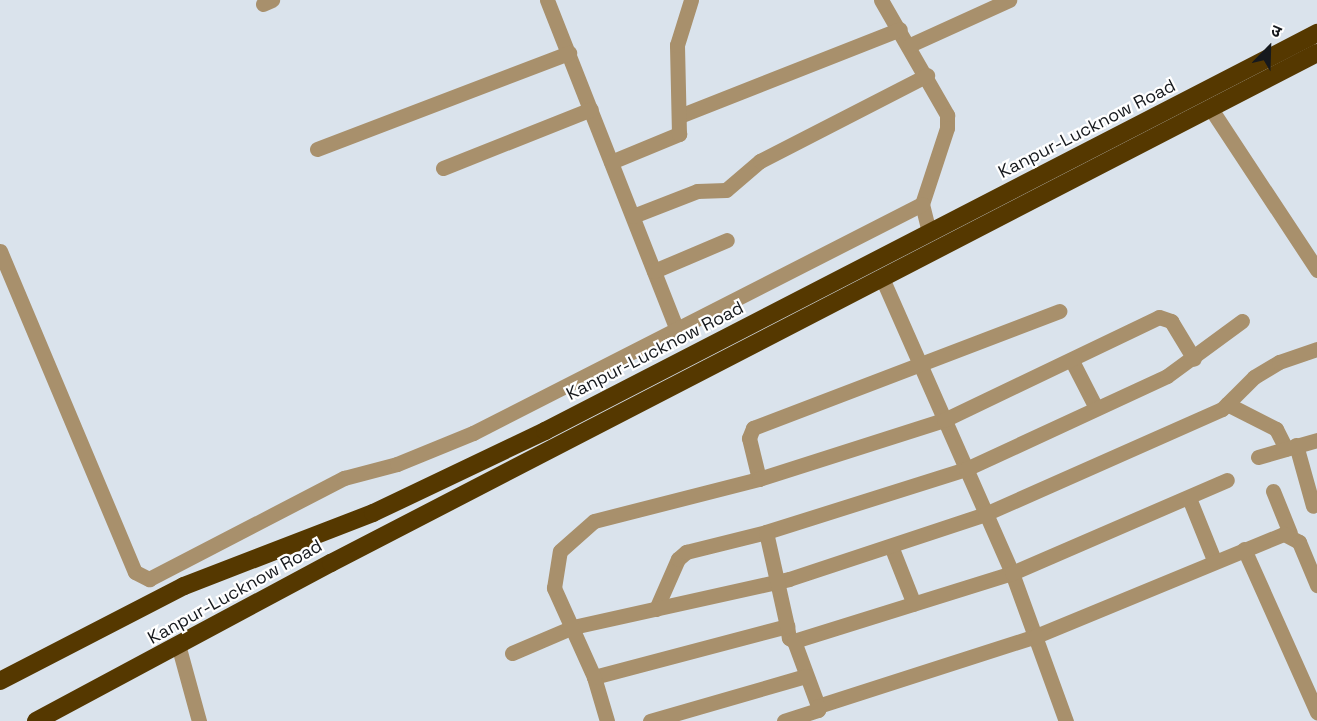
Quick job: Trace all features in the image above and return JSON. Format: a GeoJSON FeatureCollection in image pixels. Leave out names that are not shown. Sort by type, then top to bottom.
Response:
{"type":"FeatureCollection","features":[{"type":"Feature","properties":{"kind":"highway","name":"Kanpur-Lucknow Road"},"geometry":{"type":"LineString","coordinates":[[0,681],[184,586],[405,498],[545,431],[1317,33]]}},
{"type":"Feature","properties":{"kind":"highway","name":"Kanpur-Lucknow Road"},"geometry":{"type":"LineString","coordinates":[[36,721],[174,650],[331,563],[1043,197],[1317,53]]}},
{"type":"Feature","properties":{"kind":"highway"},"geometry":{"type":"LineString","coordinates":[[1035,180],[1043,197]]}},
{"type":"Feature","properties":{"kind":"street"},"geometry":{"type":"LineString","coordinates":[[547,0],[676,328]]}},
{"type":"Feature","properties":{"kind":"street"},"geometry":{"type":"LineString","coordinates":[[611,162],[674,138],[681,130],[677,45],[691,0]]}},
{"type":"Feature","properties":{"kind":"street"},"geometry":{"type":"LineString","coordinates":[[881,0],[943,101],[947,128],[921,204],[929,232]]}},
{"type":"Feature","properties":{"kind":"street"},"geometry":{"type":"LineString","coordinates":[[910,45],[1009,0]]}},
{"type":"Feature","properties":{"kind":"street"},"geometry":{"type":"LineString","coordinates":[[682,115],[900,29]]}},
{"type":"Feature","properties":{"kind":"street"},"geometry":{"type":"LineString","coordinates":[[317,149],[569,53]]}},
{"type":"Feature","properties":{"kind":"street"},"geometry":{"type":"LineString","coordinates":[[633,216],[697,191],[726,190],[760,161],[927,75]]}},
{"type":"Feature","properties":{"kind":"street"},"geometry":{"type":"LineString","coordinates":[[443,168],[591,109]]}},
{"type":"Feature","properties":{"kind":"street"},"geometry":{"type":"LineString","coordinates":[[1211,109],[1317,270]]}},
{"type":"Feature","properties":{"kind":"street"},"geometry":{"type":"LineString","coordinates":[[0,251],[135,572],[149,579],[344,478],[397,464],[473,433],[921,204]]}},
{"type":"Feature","properties":{"kind":"street"},"geometry":{"type":"LineString","coordinates":[[654,271],[727,240]]}},
{"type":"Feature","properties":{"kind":"street"},"geometry":{"type":"LineString","coordinates":[[882,278],[1011,573],[1066,721]]}},
{"type":"Feature","properties":{"kind":"street"},"geometry":{"type":"LineString","coordinates":[[759,479],[749,438],[753,428],[1059,311]]}},
{"type":"Feature","properties":{"kind":"street"},"geometry":{"type":"LineString","coordinates":[[607,721],[594,677],[554,588],[560,551],[572,537],[608,516],[759,479],[944,420],[1072,361],[1160,317],[1171,321],[1194,359]]}},
{"type":"Feature","properties":{"kind":"street"},"geometry":{"type":"LineString","coordinates":[[656,609],[681,555],[766,532],[966,469],[1194,359],[1242,321]]}},
{"type":"Feature","properties":{"kind":"street"},"geometry":{"type":"LineString","coordinates":[[512,653],[573,627],[777,582],[986,514],[1227,404],[1254,376],[1279,362],[1317,348]]}},
{"type":"Feature","properties":{"kind":"street"},"geometry":{"type":"LineString","coordinates":[[1072,361],[1096,408]]}},
{"type":"Feature","properties":{"kind":"street"},"geometry":{"type":"LineString","coordinates":[[1227,404],[1276,429],[1291,447],[1313,506]]}},
{"type":"Feature","properties":{"kind":"street"},"geometry":{"type":"LineString","coordinates":[[1258,457],[1317,440]]}},
{"type":"Feature","properties":{"kind":"street"},"geometry":{"type":"LineString","coordinates":[[794,641],[1011,573],[1227,480]]}},
{"type":"Feature","properties":{"kind":"street"},"geometry":{"type":"LineString","coordinates":[[1273,491],[1290,533],[1310,550],[1317,585]]}},
{"type":"Feature","properties":{"kind":"street"},"geometry":{"type":"LineString","coordinates":[[1189,498],[1214,560]]}},
{"type":"Feature","properties":{"kind":"street"},"geometry":{"type":"LineString","coordinates":[[766,532],[789,638],[794,641],[819,712]]}},
{"type":"Feature","properties":{"kind":"street"},"geometry":{"type":"LineString","coordinates":[[784,721],[819,712],[1036,636],[1214,560],[1290,533]]}},
{"type":"Feature","properties":{"kind":"street"},"geometry":{"type":"LineString","coordinates":[[891,546],[914,604]]}},
{"type":"Feature","properties":{"kind":"street"},"geometry":{"type":"LineString","coordinates":[[1244,549],[1317,712]]}},
{"type":"Feature","properties":{"kind":"street"},"geometry":{"type":"LineString","coordinates":[[594,677],[787,626]]}},
{"type":"Feature","properties":{"kind":"street"},"geometry":{"type":"LineString","coordinates":[[174,650],[199,721]]}},
{"type":"Feature","properties":{"kind":"street"},"geometry":{"type":"LineString","coordinates":[[650,721],[806,676]]}},
{"type":"Feature","properties":{"kind":"street"},"geometry":{"type":"LineString","coordinates":[[1308,721],[1317,718]]}}]}
